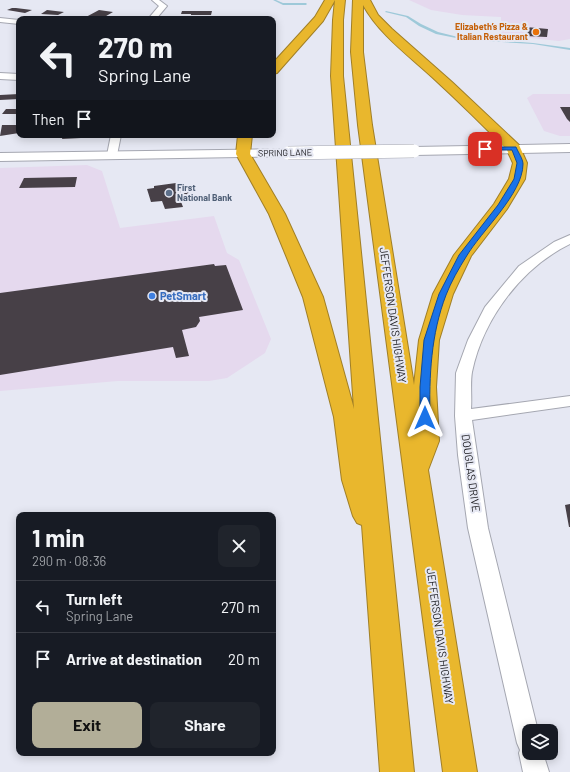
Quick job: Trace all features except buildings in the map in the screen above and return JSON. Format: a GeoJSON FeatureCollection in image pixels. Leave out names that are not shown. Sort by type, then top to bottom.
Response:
{"type":"FeatureCollection","features":[{"type":"Feature","properties":{"kind":"highway"},"geometry":{"type":"LineString","coordinates":[[276,67],[319,19],[330,0]]}},
{"type":"Feature","properties":{"kind":"highway"},"geometry":{"type":"LineString","coordinates":[[340,0],[338,20],[337,76],[397,772]]}},
{"type":"Feature","properties":{"kind":"highway","name":"JEFFERSON DAVIS HIGHWAY"},"geometry":{"type":"LineString","coordinates":[[358,0],[357,52],[359,75],[460,772]]}},
{"type":"Feature","properties":{"kind":"highway"},"geometry":{"type":"LineString","coordinates":[[365,0],[374,16],[388,31],[448,85],[514,148],[520,163],[517,179],[501,206],[463,255],[443,294],[429,340],[425,387],[427,441],[416,471]]}},
{"type":"Feature","properties":{"kind":"highway"},"geometry":{"type":"LineString","coordinates":[[244,144],[277,214],[313,297],[345,417],[355,480],[379,562]]}},
{"type":"Feature","properties":{"kind":"street"},"geometry":{"type":"LineString","coordinates":[[155,0],[163,6],[155,16]]}},
{"type":"Feature","properties":{"kind":"street"},"geometry":{"type":"LineString","coordinates":[[0,20],[16,22]]}},
{"type":"Feature","properties":{"kind":"street"},"geometry":{"type":"LineString","coordinates":[[0,76],[16,77]]}},
{"type":"Feature","properties":{"kind":"street"},"geometry":{"type":"LineString","coordinates":[[112,155],[115,138]]}},
{"type":"Feature","properties":{"kind":"street","name":"SPRING LANE"},"geometry":{"type":"LineString","coordinates":[[0,157],[112,155],[244,144],[288,153],[570,148]]}},
{"type":"Feature","properties":{"kind":"street","name":"DOUGLAS DRIVE"},"geometry":{"type":"LineString","coordinates":[[524,724],[478,528],[467,455],[463,416],[464,373],[475,340],[490,310],[524,269],[558,245],[570,239]]}},
{"type":"Feature","properties":{"kind":"street"},"geometry":{"type":"LineString","coordinates":[[463,416],[570,401]]}},
{"type":"Feature","properties":{"kind":"street"},"geometry":{"type":"LineString","coordinates":[[533,760],[536,772]]}},
{"type":"Feature","properties":{"kind":"shaded area"},"geometry":{"type":"Polygon","coordinates":[[[409,0],[570,0],[570,39],[559,41],[501,35],[501,17],[462,15],[431,10],[409,0]]]}},
{"type":"Feature","properties":{"kind":"shaded area"},"geometry":{"type":"Polygon","coordinates":[[[533,94],[570,94],[570,136],[560,136],[544,131],[527,98],[533,94]]]}},
{"type":"Feature","properties":{"kind":"shaded area"},"geometry":{"type":"Polygon","coordinates":[[[87,165],[102,171],[120,228],[214,216],[227,253],[239,260],[271,339],[265,353],[227,378],[209,381],[118,381],[0,391],[0,168],[87,165]]]}},
{"type":"Feature","properties":{"kind":"waterway"},"geometry":{"type":"LineString","coordinates":[[274,0],[283,4],[306,4]]}},
{"type":"Feature","properties":{"kind":"waterway"},"geometry":{"type":"LineString","coordinates":[[386,12],[407,16],[420,25],[437,33],[461,38]]}},
{"type":"Feature","properties":{"kind":"waterway"},"geometry":{"type":"LineString","coordinates":[[470,39],[508,41],[570,49]]}},
{"type":"Feature","properties":{"kind":"place","name":"Elizabeth’s Pizza & Italian Restaurant"},"geometry":{"type":"Point","coordinates":[536,32]}},
{"type":"Feature","properties":{"kind":"place","name":"First National Bank"},"geometry":{"type":"Point","coordinates":[169,193]}},
{"type":"Feature","properties":{"kind":"place","name":"PetSmart"},"geometry":{"type":"Point","coordinates":[152,296]}},
{"type":"Feature","properties":{"kind":"route"},"geometry":{"type":"LineString","coordinates":[[425,418],[425,387],[429,340],[443,294],[463,255],[501,206],[517,179],[520,163],[514,148],[485,149]]}}]}
